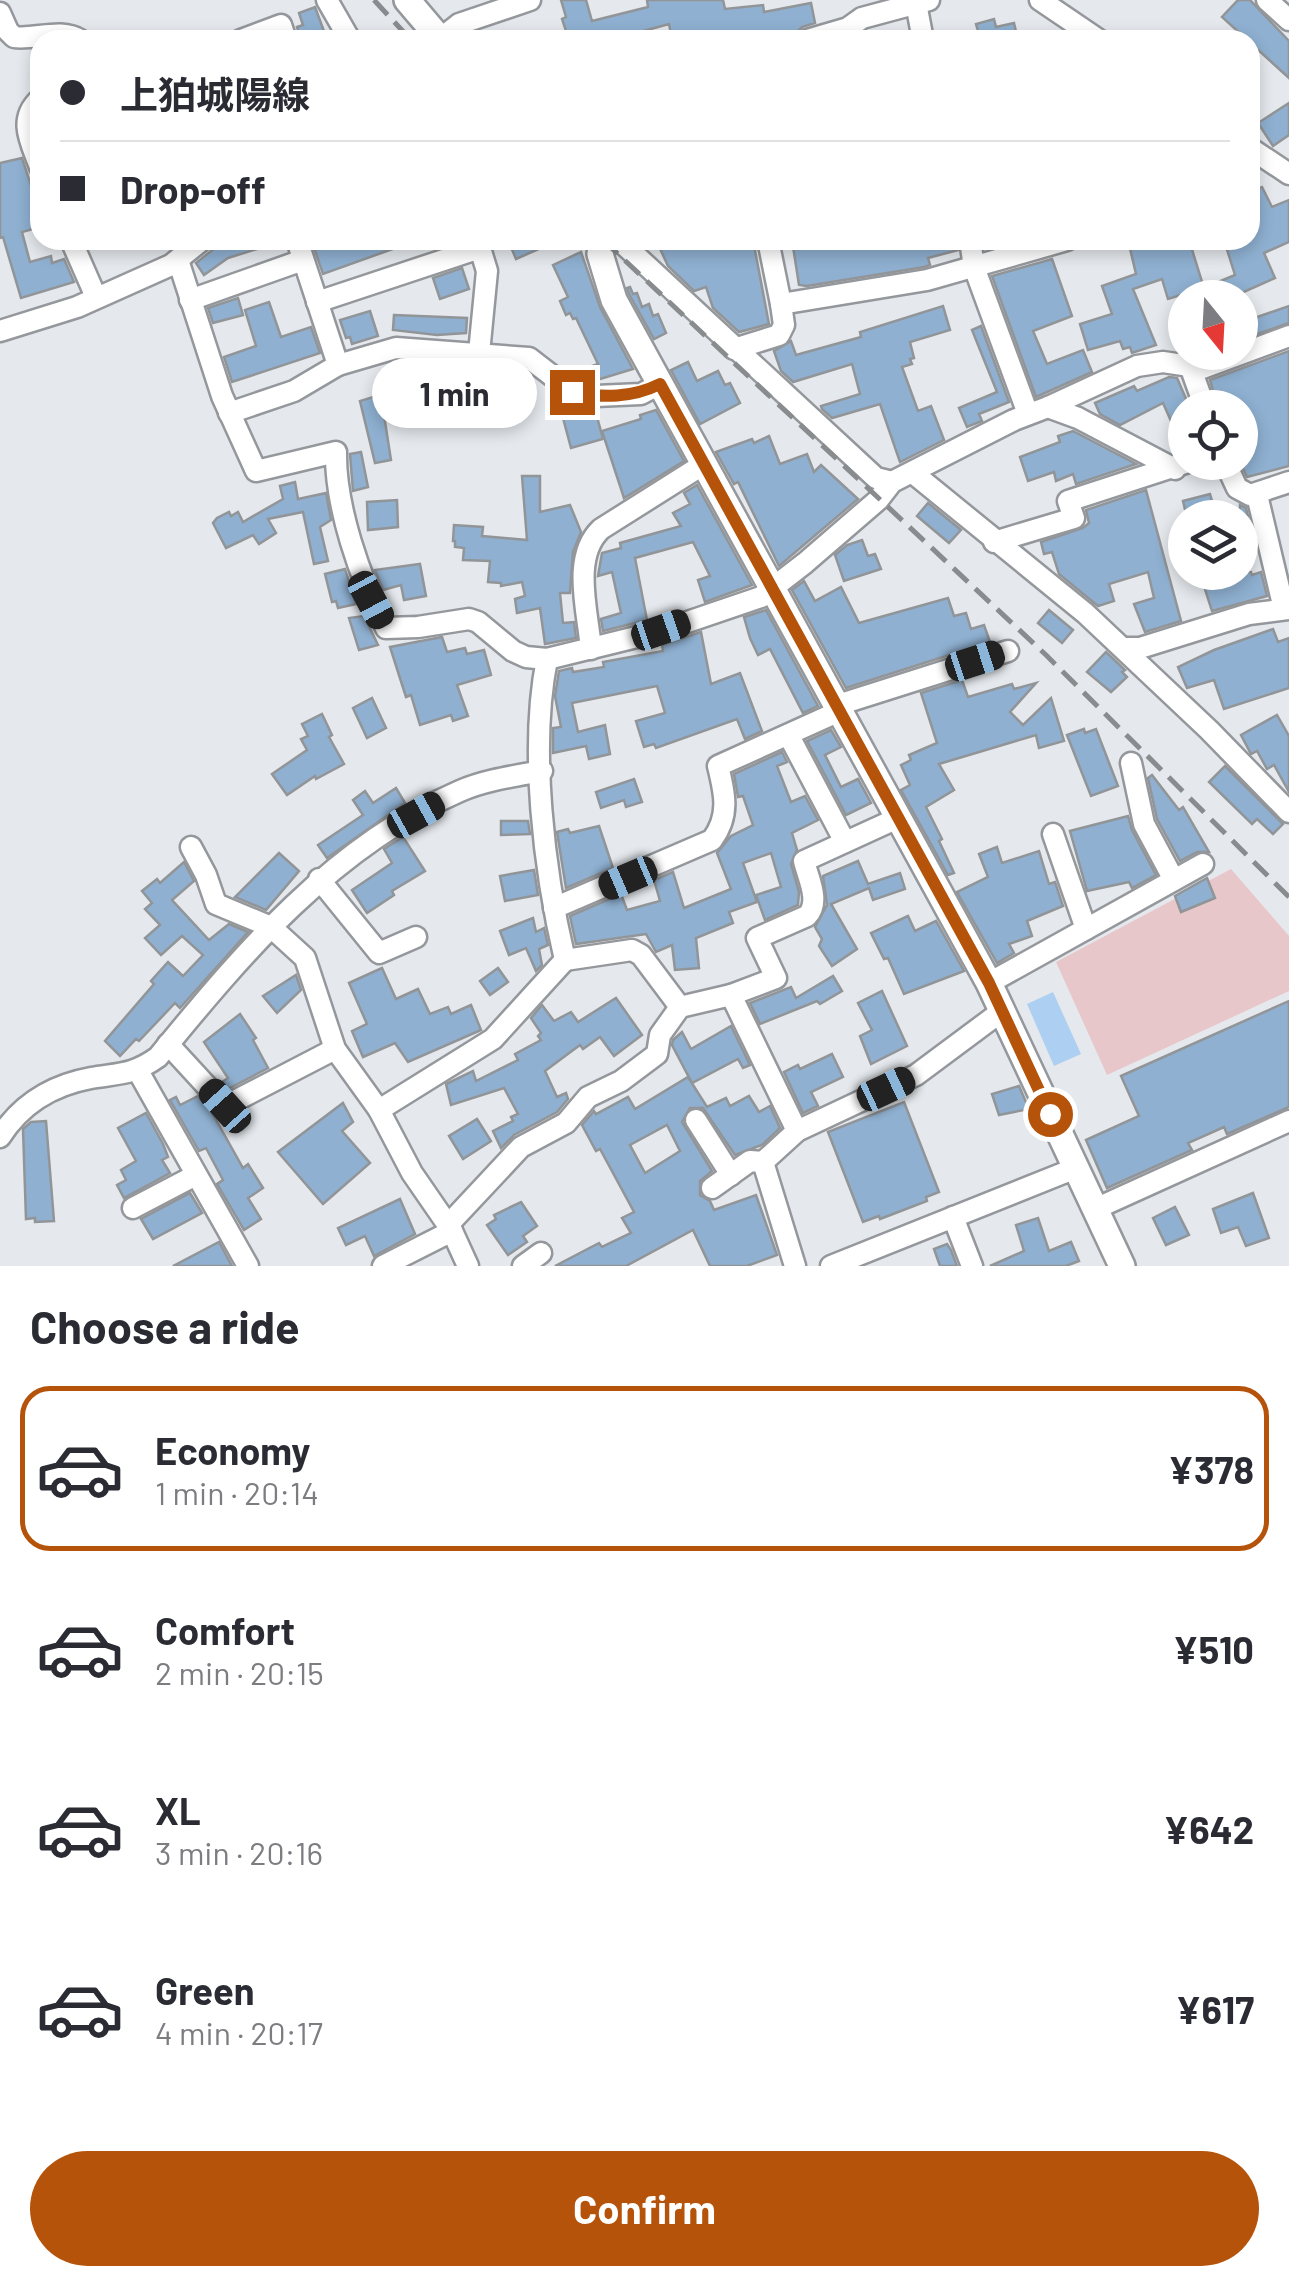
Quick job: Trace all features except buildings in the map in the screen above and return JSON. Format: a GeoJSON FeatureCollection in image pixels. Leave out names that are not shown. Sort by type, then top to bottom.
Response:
{"type":"FeatureCollection","features":[{"type":"Feature","properties":{"kind":"main road"},"geometry":{"type":"LineString","coordinates":[[407,0],[433,30]]}},
{"type":"Feature","properties":{"kind":"main road"},"geometry":{"type":"LineString","coordinates":[[601,250],[614,300],[989,983],[1122,1266]]}},
{"type":"Feature","properties":{"kind":"street"},"geometry":{"type":"LineString","coordinates":[[326,0],[344,30]]}},
{"type":"Feature","properties":{"kind":"street"},"geometry":{"type":"LineString","coordinates":[[452,30],[459,24],[530,0]]}},
{"type":"Feature","properties":{"kind":"street"},"geometry":{"type":"LineString","coordinates":[[1040,0],[1070,30]]}},
{"type":"Feature","properties":{"kind":"street"},"geometry":{"type":"LineString","coordinates":[[1267,0],[1289,20]]}},
{"type":"Feature","properties":{"kind":"street"},"geometry":{"type":"LineString","coordinates":[[841,30],[848,28],[859,9],[922,2],[922,30]]}},
{"type":"Feature","properties":{"kind":"street"},"geometry":{"type":"LineString","coordinates":[[0,13],[14,37],[30,36]]}},
{"type":"Feature","properties":{"kind":"street"},"geometry":{"type":"LineString","coordinates":[[30,110],[26,125],[30,137]]}},
{"type":"Feature","properties":{"kind":"street"},"geometry":{"type":"LineString","coordinates":[[75,250],[96,297]]}},
{"type":"Feature","properties":{"kind":"street"},"geometry":{"type":"LineString","coordinates":[[0,331],[76,308],[184,250]]}},
{"type":"Feature","properties":{"kind":"street"},"geometry":{"type":"LineString","coordinates":[[192,250],[190,300],[229,413],[256,472],[336,452],[336,473],[354,548],[371,600],[386,628],[469,619],[526,658],[547,659],[591,649],[761,597],[878,500],[892,482],[1137,366],[1168,363]]}},
{"type":"Feature","properties":{"kind":"street"},"geometry":{"type":"LineString","coordinates":[[190,300],[300,250],[338,365]]}},
{"type":"Feature","properties":{"kind":"street"},"geometry":{"type":"LineString","coordinates":[[317,302],[474,250]]}},
{"type":"Feature","properties":{"kind":"street"},"geometry":{"type":"LineString","coordinates":[[479,354],[487,271],[481,250]]}},
{"type":"Feature","properties":{"kind":"street"},"geometry":{"type":"LineString","coordinates":[[630,250],[876,478],[892,482]]}},
{"type":"Feature","properties":{"kind":"street"},"geometry":{"type":"LineString","coordinates":[[734,349],[779,335],[784,325],[770,250]]}},
{"type":"Feature","properties":{"kind":"street"},"geometry":{"type":"LineString","coordinates":[[971,250],[974,267],[1038,410]]}},
{"type":"Feature","properties":{"kind":"street"},"geometry":{"type":"LineString","coordinates":[[781,304],[928,280],[1033,250]]}},
{"type":"Feature","properties":{"kind":"street"},"geometry":{"type":"LineString","coordinates":[[1258,348],[1289,336]]}},
{"type":"Feature","properties":{"kind":"street"},"geometry":{"type":"LineString","coordinates":[[229,413],[294,391],[338,365],[396,348],[528,358],[572,392],[584,394],[641,394],[660,384]]}},
{"type":"Feature","properties":{"kind":"street"},"geometry":{"type":"LineString","coordinates":[[1038,410],[1078,418],[1168,460]]}},
{"type":"Feature","properties":{"kind":"street"},"geometry":{"type":"LineString","coordinates":[[591,649],[584,567],[590,542],[601,529],[704,464]]}},
{"type":"Feature","properties":{"kind":"street"},"geometry":{"type":"LineString","coordinates":[[994,542],[1074,518],[1068,501],[1168,470]]}},
{"type":"Feature","properties":{"kind":"street"},"geometry":{"type":"LineString","coordinates":[[913,473],[1085,613],[1289,812]]}},
{"type":"Feature","properties":{"kind":"street"},"geometry":{"type":"LineString","coordinates":[[1233,480],[1237,488],[1257,495],[1289,482]]}},
{"type":"Feature","properties":{"kind":"street"},"geometry":{"type":"LineString","coordinates":[[1122,648],[1140,648],[1248,614],[1286,609],[1257,495]]}},
{"type":"Feature","properties":{"kind":"street"},"geometry":{"type":"LineString","coordinates":[[554,908],[712,840],[723,826],[726,797],[718,766],[790,736],[844,704],[1008,650]]}},
{"type":"Feature","properties":{"kind":"street"},"geometry":{"type":"LineString","coordinates":[[547,659],[538,700],[544,842],[565,960]]}},
{"type":"Feature","properties":{"kind":"street"},"geometry":{"type":"LineString","coordinates":[[790,736],[845,842]]}},
{"type":"Feature","properties":{"kind":"street"},"geometry":{"type":"LineString","coordinates":[[1130,763],[1144,824],[1174,880]]}},
{"type":"Feature","properties":{"kind":"street"},"geometry":{"type":"LineString","coordinates":[[0,1136],[28,1103],[60,1087],[138,1070],[158,1057],[271,926],[319,879],[374,840],[461,790],[542,771]]}},
{"type":"Feature","properties":{"kind":"street"},"geometry":{"type":"LineString","coordinates":[[383,1266],[450,1228],[521,1148],[566,1122],[588,1096],[621,1081],[657,1054],[660,1035],[680,1007],[731,995],[776,978],[757,938],[810,913],[814,900],[804,861],[898,818]]}},
{"type":"Feature","properties":{"kind":"street"},"geometry":{"type":"LineString","coordinates":[[1053,834],[1086,929]]}},
{"type":"Feature","properties":{"kind":"street"},"geometry":{"type":"LineString","coordinates":[[191,848],[216,904],[271,926],[305,958],[335,1049],[379,1110],[412,1173],[450,1228],[468,1266]]}},
{"type":"Feature","properties":{"kind":"street"},"geometry":{"type":"LineString","coordinates":[[989,983],[1203,864]]}},
{"type":"Feature","properties":{"kind":"street"},"geometry":{"type":"LineString","coordinates":[[319,879],[379,953],[416,937]]}},
{"type":"Feature","properties":{"kind":"street"},"geometry":{"type":"LineString","coordinates":[[379,1110],[493,1039],[565,960],[632,950],[680,1007]]}},
{"type":"Feature","properties":{"kind":"street"},"geometry":{"type":"LineString","coordinates":[[731,995],[798,1130]]}},
{"type":"Feature","properties":{"kind":"street"},"geometry":{"type":"LineString","coordinates":[[712,1188],[750,1161],[762,1162],[798,1130],[916,1076],[1002,1011]]}},
{"type":"Feature","properties":{"kind":"street"},"geometry":{"type":"LineString","coordinates":[[168,1044],[225,1106],[335,1049]]}},
{"type":"Feature","properties":{"kind":"street"},"geometry":{"type":"LineString","coordinates":[[138,1070],[248,1266]]}},
{"type":"Feature","properties":{"kind":"street"},"geometry":{"type":"LineString","coordinates":[[696,1120],[731,1174]]}},
{"type":"Feature","properties":{"kind":"street"},"geometry":{"type":"LineString","coordinates":[[1095,1209],[1289,1121]]}},
{"type":"Feature","properties":{"kind":"street"},"geometry":{"type":"LineString","coordinates":[[762,1162],[795,1266]]}},
{"type":"Feature","properties":{"kind":"street"},"geometry":{"type":"LineString","coordinates":[[831,1266],[1076,1168]]}},
{"type":"Feature","properties":{"kind":"street"},"geometry":{"type":"LineString","coordinates":[[133,1208],[196,1175]]}},
{"type":"Feature","properties":{"kind":"street"},"geometry":{"type":"LineString","coordinates":[[953,1217],[972,1266]]}},
{"type":"Feature","properties":{"kind":"street"},"geometry":{"type":"LineString","coordinates":[[523,1266],[541,1252]]}},
{"type":"Feature","properties":{"kind":"shaded area"},"geometry":{"type":"Polygon","coordinates":[[[1231,869],[1289,936],[1289,991],[1107,1075],[1056,962],[1231,869]]]}},
{"type":"Feature","properties":{"kind":"water"},"geometry":{"type":"Polygon","coordinates":[[[1053,992],[1081,1054],[1054,1066],[1027,1004],[1053,992]]]}},
{"type":"Feature","properties":{"kind":"railway"},"geometry":{"type":"LineString","coordinates":[[374,0],[402,30]]}},
{"type":"Feature","properties":{"kind":"railway"},"geometry":{"type":"LineString","coordinates":[[614,250],[1046,655],[1289,897]]}},
{"type":"Feature","properties":{"kind":"route"},"geometry":{"type":"LineString","coordinates":[[572,392],[596,396],[641,394],[660,384],[989,983],[1050,1114]]}}]}
